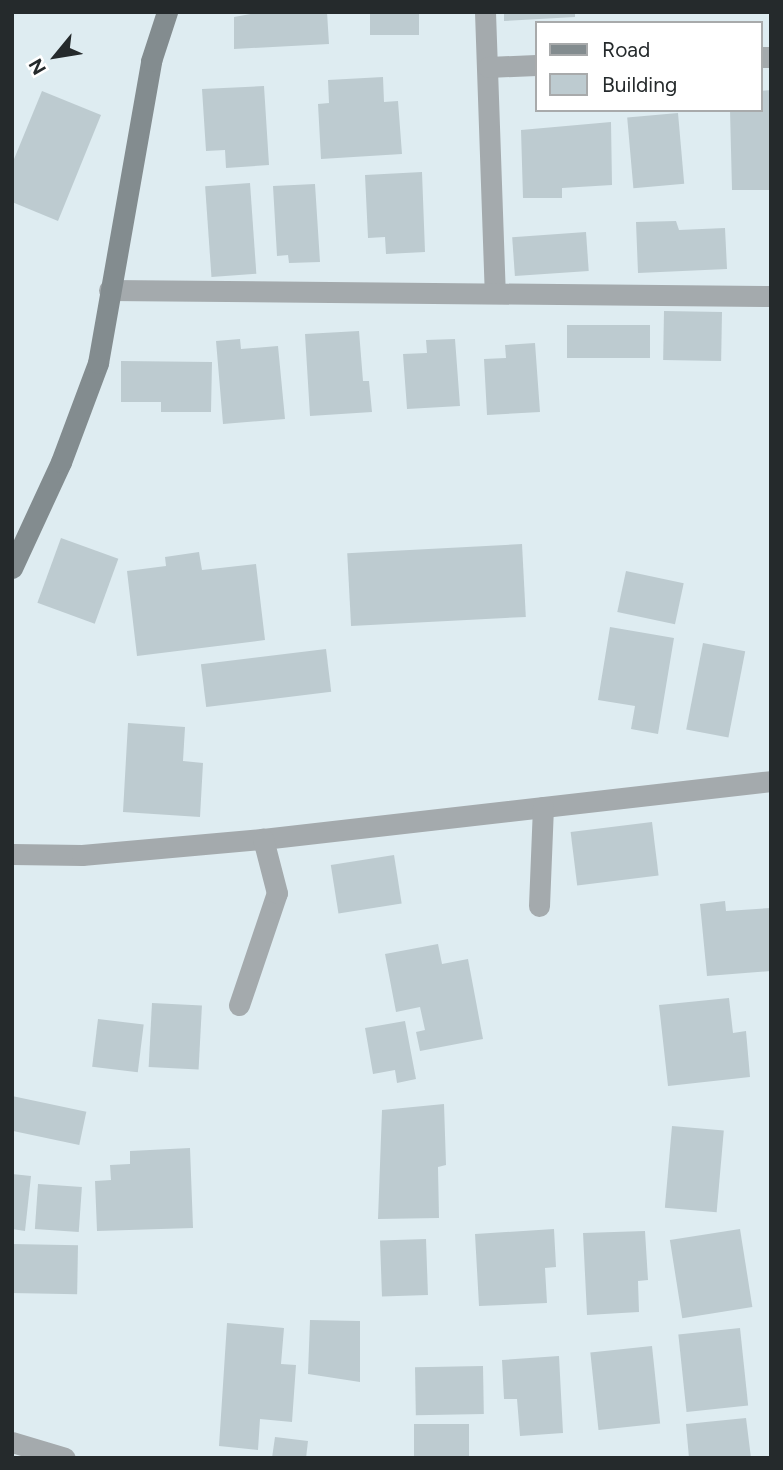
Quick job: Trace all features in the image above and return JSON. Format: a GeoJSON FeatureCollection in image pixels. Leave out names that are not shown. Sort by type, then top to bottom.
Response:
{"type":"FeatureCollection","features":[{"type":"Feature","properties":{"kind":"street"},"geometry":{"type":"LineString","coordinates":[[12,568],[61,462],[98,363],[108,290],[144,121],[151,61],[167,12]]}},
{"type":"Feature","properties":{"kind":"street"},"geometry":{"type":"LineString","coordinates":[[485,12],[495,293]]}},
{"type":"Feature","properties":{"kind":"street"},"geometry":{"type":"LineString","coordinates":[[488,67],[534,65]]}},
{"type":"Feature","properties":{"kind":"street"},"geometry":{"type":"LineString","coordinates":[[108,290],[771,296]]}},
{"type":"Feature","properties":{"kind":"street"},"geometry":{"type":"LineString","coordinates":[[12,854],[82,855],[263,839],[771,781]]}},
{"type":"Feature","properties":{"kind":"street"},"geometry":{"type":"LineString","coordinates":[[540,906],[542,807]]}},
{"type":"Feature","properties":{"kind":"street"},"geometry":{"type":"LineString","coordinates":[[239,1005],[277,893],[263,839]]}},
{"type":"Feature","properties":{"kind":"street"},"geometry":{"type":"LineString","coordinates":[[12,1442],[65,1458]]}},
{"type":"Feature","properties":{"kind":"building"},"geometry":{"type":"Polygon","coordinates":[[[262,12],[327,12],[329,44],[234,49],[234,17],[262,12]]]}},
{"type":"Feature","properties":{"kind":"building"},"geometry":{"type":"Polygon","coordinates":[[[370,12],[419,12],[419,35],[370,35],[370,12]]]}},
{"type":"Feature","properties":{"kind":"building"},"geometry":{"type":"Polygon","coordinates":[[[504,12],[575,12],[575,17],[504,21],[504,12]]]}},
{"type":"Feature","properties":{"kind":"building"},"geometry":{"type":"Polygon","coordinates":[[[383,77],[384,102],[398,101],[402,154],[321,159],[318,104],[329,103],[328,80],[383,77]]]}},
{"type":"Feature","properties":{"kind":"building"},"geometry":{"type":"Polygon","coordinates":[[[264,86],[269,165],[226,168],[225,150],[206,151],[202,89],[264,86]]]}},
{"type":"Feature","properties":{"kind":"building"},"geometry":{"type":"Polygon","coordinates":[[[771,90],[771,190],[732,190],[730,112],[762,112],[762,91],[771,90]]]}},
{"type":"Feature","properties":{"kind":"building"},"geometry":{"type":"Polygon","coordinates":[[[42,91],[101,115],[58,221],[12,202],[12,164],[42,91]]]}},
{"type":"Feature","properties":{"kind":"building"},"geometry":{"type":"Polygon","coordinates":[[[678,113],[684,184],[633,188],[627,117],[678,113]]]}},
{"type":"Feature","properties":{"kind":"building"},"geometry":{"type":"Polygon","coordinates":[[[611,122],[612,185],[562,188],[562,198],[523,198],[521,130],[611,122]]]}},
{"type":"Feature","properties":{"kind":"building"},"geometry":{"type":"Polygon","coordinates":[[[422,172],[425,252],[386,254],[385,237],[368,238],[365,175],[422,172]]]}},
{"type":"Feature","properties":{"kind":"building"},"geometry":{"type":"Polygon","coordinates":[[[250,183],[256,274],[211,277],[205,186],[250,183]]]}},
{"type":"Feature","properties":{"kind":"building"},"geometry":{"type":"Polygon","coordinates":[[[315,184],[320,262],[289,263],[288,255],[277,256],[273,186],[315,184]]]}},
{"type":"Feature","properties":{"kind":"building"},"geometry":{"type":"Polygon","coordinates":[[[676,221],[679,230],[725,228],[727,269],[638,273],[636,222],[676,221]]]}},
{"type":"Feature","properties":{"kind":"building"},"geometry":{"type":"Polygon","coordinates":[[[586,232],[589,271],[515,276],[512,237],[586,232]]]}},
{"type":"Feature","properties":{"kind":"building"},"geometry":{"type":"Polygon","coordinates":[[[664,311],[722,312],[721,361],[663,360],[664,311]]]}},
{"type":"Feature","properties":{"kind":"building"},"geometry":{"type":"Polygon","coordinates":[[[567,325],[650,325],[650,358],[567,358],[567,325]]]}},
{"type":"Feature","properties":{"kind":"building"},"geometry":{"type":"Polygon","coordinates":[[[359,331],[363,381],[369,381],[372,412],[310,416],[305,334],[359,331]]]}},
{"type":"Feature","properties":{"kind":"building"},"geometry":{"type":"Polygon","coordinates":[[[240,339],[241,349],[278,346],[285,419],[223,424],[216,341],[240,339]]]}},
{"type":"Feature","properties":{"kind":"building"},"geometry":{"type":"Polygon","coordinates":[[[455,339],[460,406],[407,409],[403,354],[427,353],[426,340],[455,339]]]}},
{"type":"Feature","properties":{"kind":"building"},"geometry":{"type":"Polygon","coordinates":[[[535,343],[540,412],[487,415],[484,359],[506,358],[505,345],[535,343]]]}},
{"type":"Feature","properties":{"kind":"building"},"geometry":{"type":"Polygon","coordinates":[[[121,361],[212,362],[211,412],[161,412],[161,402],[121,402],[121,361]]]}},
{"type":"Feature","properties":{"kind":"building"},"geometry":{"type":"Polygon","coordinates":[[[61,538],[118,559],[95,624],[37,603],[61,538]]]}},
{"type":"Feature","properties":{"kind":"building"},"geometry":{"type":"Polygon","coordinates":[[[522,544],[526,617],[351,626],[347,553],[522,544]]]}},
{"type":"Feature","properties":{"kind":"building"},"geometry":{"type":"Polygon","coordinates":[[[199,552],[202,570],[256,564],[265,640],[137,656],[127,571],[166,566],[165,557],[199,552]]]}},
{"type":"Feature","properties":{"kind":"building"},"geometry":{"type":"Polygon","coordinates":[[[626,571],[684,583],[675,624],[617,612],[626,571]]]}},
{"type":"Feature","properties":{"kind":"building"},"geometry":{"type":"Polygon","coordinates":[[[610,627],[674,638],[658,734],[631,729],[635,706],[598,700],[610,627]]]}},
{"type":"Feature","properties":{"kind":"building"},"geometry":{"type":"Polygon","coordinates":[[[703,643],[745,651],[728,738],[686,729],[703,643]]]}},
{"type":"Feature","properties":{"kind":"building"},"geometry":{"type":"Polygon","coordinates":[[[326,649],[331,692],[206,707],[201,664],[326,649]]]}},
{"type":"Feature","properties":{"kind":"building"},"geometry":{"type":"Polygon","coordinates":[[[128,723],[185,727],[183,761],[203,763],[200,817],[123,812],[128,723]]]}},
{"type":"Feature","properties":{"kind":"building"},"geometry":{"type":"Polygon","coordinates":[[[652,822],[659,876],[577,886],[571,832],[652,822]]]}},
{"type":"Feature","properties":{"kind":"building"},"geometry":{"type":"Polygon","coordinates":[[[394,855],[402,903],[338,913],[331,865],[394,855]]]}},
{"type":"Feature","properties":{"kind":"building"},"geometry":{"type":"Polygon","coordinates":[[[725,901],[726,911],[771,908],[771,971],[707,976],[700,904],[725,901]]]}},
{"type":"Feature","properties":{"kind":"building"},"geometry":{"type":"Polygon","coordinates":[[[438,944],[442,964],[468,959],[483,1039],[420,1051],[416,1032],[425,1030],[420,1007],[396,1012],[385,954],[438,944]]]}},
{"type":"Feature","properties":{"kind":"building"},"geometry":{"type":"Polygon","coordinates":[[[729,998],[733,1033],[746,1031],[750,1077],[668,1086],[659,1005],[729,998]]]}},
{"type":"Feature","properties":{"kind":"building"},"geometry":{"type":"Polygon","coordinates":[[[152,1003],[202,1006],[199,1070],[149,1067],[152,1003]]]}},
{"type":"Feature","properties":{"kind":"building"},"geometry":{"type":"Polygon","coordinates":[[[98,1019],[144,1025],[138,1072],[92,1067],[98,1019]]]}},
{"type":"Feature","properties":{"kind":"building"},"geometry":{"type":"Polygon","coordinates":[[[405,1021],[416,1079],[397,1083],[395,1070],[373,1074],[365,1028],[405,1021]]]}},
{"type":"Feature","properties":{"kind":"building"},"geometry":{"type":"Polygon","coordinates":[[[12,1096],[86,1112],[79,1145],[12,1131],[12,1096]]]}},
{"type":"Feature","properties":{"kind":"building"},"geometry":{"type":"Polygon","coordinates":[[[444,1104],[446,1165],[438,1167],[439,1218],[378,1219],[382,1110],[444,1104]]]}},
{"type":"Feature","properties":{"kind":"building"},"geometry":{"type":"Polygon","coordinates":[[[672,1126],[724,1131],[717,1212],[665,1208],[672,1126]]]}},
{"type":"Feature","properties":{"kind":"building"},"geometry":{"type":"Polygon","coordinates":[[[190,1148],[193,1228],[97,1231],[95,1181],[111,1180],[110,1165],[130,1164],[130,1151],[190,1148]]]}},
{"type":"Feature","properties":{"kind":"building"},"geometry":{"type":"Polygon","coordinates":[[[12,1174],[31,1176],[25,1231],[12,1229],[12,1174]]]}},
{"type":"Feature","properties":{"kind":"building"},"geometry":{"type":"Polygon","coordinates":[[[38,1184],[82,1187],[79,1232],[35,1229],[38,1184]]]}},
{"type":"Feature","properties":{"kind":"building"},"geometry":{"type":"Polygon","coordinates":[[[554,1229],[556,1267],[545,1268],[547,1303],[479,1306],[475,1234],[554,1229]]]}},
{"type":"Feature","properties":{"kind":"building"},"geometry":{"type":"Polygon","coordinates":[[[740,1229],[752,1307],[682,1318],[670,1240],[740,1229]]]}},
{"type":"Feature","properties":{"kind":"building"},"geometry":{"type":"Polygon","coordinates":[[[645,1231],[648,1280],[638,1281],[639,1312],[587,1315],[583,1233],[645,1231]]]}},
{"type":"Feature","properties":{"kind":"building"},"geometry":{"type":"Polygon","coordinates":[[[426,1239],[428,1295],[382,1297],[380,1241],[426,1239]]]}},
{"type":"Feature","properties":{"kind":"building"},"geometry":{"type":"Polygon","coordinates":[[[12,1244],[78,1245],[77,1294],[12,1293],[12,1244]]]}},
{"type":"Feature","properties":{"kind":"building"},"geometry":{"type":"Polygon","coordinates":[[[310,1320],[360,1321],[360,1382],[308,1374],[310,1320]]]}},
{"type":"Feature","properties":{"kind":"building"},"geometry":{"type":"Polygon","coordinates":[[[227,1323],[284,1328],[281,1364],[296,1365],[292,1422],[260,1419],[258,1450],[219,1446],[227,1323]]]}},
{"type":"Feature","properties":{"kind":"building"},"geometry":{"type":"Polygon","coordinates":[[[740,1328],[748,1406],[686,1412],[678,1334],[740,1328]]]}},
{"type":"Feature","properties":{"kind":"building"},"geometry":{"type":"Polygon","coordinates":[[[652,1346],[660,1424],[598,1430],[590,1352],[652,1346]]]}},
{"type":"Feature","properties":{"kind":"building"},"geometry":{"type":"Polygon","coordinates":[[[559,1356],[563,1433],[520,1436],[517,1399],[504,1399],[502,1360],[559,1356]]]}},
{"type":"Feature","properties":{"kind":"building"},"geometry":{"type":"Polygon","coordinates":[[[483,1366],[484,1414],[416,1415],[415,1367],[483,1366]]]}},
{"type":"Feature","properties":{"kind":"building"},"geometry":{"type":"Polygon","coordinates":[[[746,1418],[751,1458],[689,1458],[686,1424],[746,1418]]]}},
{"type":"Feature","properties":{"kind":"building"},"geometry":{"type":"Polygon","coordinates":[[[414,1424],[469,1424],[469,1458],[414,1458],[414,1424]]]}},
{"type":"Feature","properties":{"kind":"building"},"geometry":{"type":"Polygon","coordinates":[[[275,1437],[308,1441],[306,1458],[272,1458],[275,1437]]]}}]}
